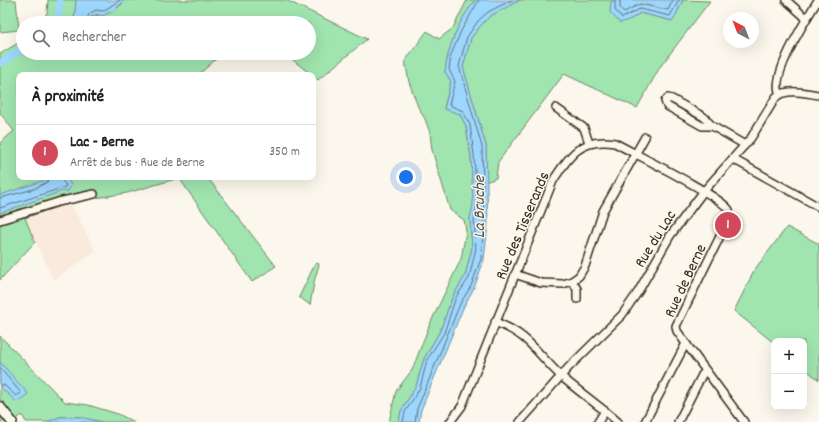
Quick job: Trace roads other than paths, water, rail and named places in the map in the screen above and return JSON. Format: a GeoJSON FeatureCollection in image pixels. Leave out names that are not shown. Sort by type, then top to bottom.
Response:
{"type":"FeatureCollection","features":[{"type":"Feature","properties":{"kind":"main road"},"geometry":{"type":"LineString","coordinates":[[0,407],[12,422]]}},
{"type":"Feature","properties":{"kind":"street"},"geometry":{"type":"LineString","coordinates":[[786,0],[806,18]]}},
{"type":"Feature","properties":{"kind":"street"},"geometry":{"type":"LineString","coordinates":[[818,0],[793,41],[780,75],[778,90],[780,94],[787,92],[819,95]]}},
{"type":"Feature","properties":{"kind":"street","name":"Rue du Lac"},"geometry":{"type":"LineString","coordinates":[[520,422],[561,376],[622,315],[632,302],[670,236],[703,192],[745,145],[756,130],[770,105],[780,94]]}},
{"type":"Feature","properties":{"kind":"street"},"geometry":{"type":"LineString","coordinates":[[712,126],[702,126],[667,106],[665,101],[668,98],[672,99],[704,117],[712,126],[745,145]]}},
{"type":"Feature","properties":{"kind":"street"},"geometry":{"type":"LineString","coordinates":[[556,108],[584,128],[589,143],[602,141],[615,143],[703,192]]}},
{"type":"Feature","properties":{"kind":"street"},"geometry":{"type":"LineString","coordinates":[[515,274],[541,283],[563,284],[572,281],[579,276],[585,266],[603,211],[615,187],[636,155],[645,137]]}},
{"type":"Feature","properties":{"kind":"street","name":"Rue des Tisserands"},"geometry":{"type":"LineString","coordinates":[[450,422],[462,406],[553,180],[570,157],[577,150],[589,143]]}},
{"type":"Feature","properties":{"kind":"street"},"geometry":{"type":"LineString","coordinates":[[733,159],[819,207]]}},
{"type":"Feature","properties":{"kind":"street","name":"Rue de Berne"},"geometry":{"type":"LineString","coordinates":[[703,192],[726,206],[730,214],[677,321],[677,331],[744,422]]}},
{"type":"Feature","properties":{"kind":"street"},"geometry":{"type":"LineString","coordinates":[[0,220],[58,202],[94,194]]}},
{"type":"Feature","properties":{"kind":"street"},"geometry":{"type":"LineString","coordinates":[[572,281],[577,289],[577,299]]}},
{"type":"Feature","properties":{"kind":"street"},"geometry":{"type":"LineString","coordinates":[[495,322],[518,332],[526,338],[561,376],[618,422]]}},
{"type":"Feature","properties":{"kind":"street"},"geometry":{"type":"LineString","coordinates":[[645,422],[684,347],[687,345]]}},
{"type":"Feature","properties":{"kind":"street"},"geometry":{"type":"LineString","coordinates":[[678,422],[702,375],[706,371]]}},
{"type":"Feature","properties":{"kind":"street"},"geometry":{"type":"LineString","coordinates":[[598,422],[605,410]]}},
{"type":"Feature","properties":{"kind":"water"},"geometry":{"type":"Polygon","coordinates":[[[76,0],[124,1],[113,11],[102,16],[97,14],[93,16],[74,16],[76,0]]]}},
{"type":"Feature","properties":{"kind":"water","name":"La Bruche"},"geometry":{"type":"Polygon","coordinates":[[[476,0],[520,0],[490,16],[482,24],[471,38],[463,67],[486,146],[488,224],[484,260],[474,288],[464,306],[421,410],[419,422],[399,422],[401,411],[416,386],[424,359],[440,331],[453,296],[465,276],[472,248],[470,218],[473,205],[471,156],[466,126],[460,114],[444,109],[451,81],[445,72],[446,62],[455,33],[464,16],[476,0]]]}},
{"type":"Feature","properties":{"kind":"water"},"geometry":{"type":"Polygon","coordinates":[[[615,0],[683,0],[673,21],[640,13],[631,19],[620,23],[610,12],[611,2],[615,0]]]}},
{"type":"Feature","properties":{"kind":"water"},"geometry":{"type":"Polygon","coordinates":[[[45,180],[67,180],[71,186],[68,191],[62,191],[0,213],[0,195],[45,180]]]}},
{"type":"Feature","properties":{"kind":"water"},"geometry":{"type":"Polygon","coordinates":[[[0,362],[28,394],[17,402],[0,387],[0,362]]]}},
{"type":"Feature","properties":{"kind":"water"},"geometry":{"type":"Polygon","coordinates":[[[60,417],[79,417],[102,422],[47,422],[60,417]]]}},
{"type":"Feature","properties":{"kind":"waterway"},"geometry":{"type":"LineString","coordinates":[[58,16],[60,0]]}},
{"type":"Feature","properties":{"kind":"waterway"},"geometry":{"type":"LineString","coordinates":[[0,63],[16,53]]}},
{"type":"Feature","properties":{"kind":"place","name":"Lac - Berne"},"geometry":{"type":"Point","coordinates":[728,225]}}]}
